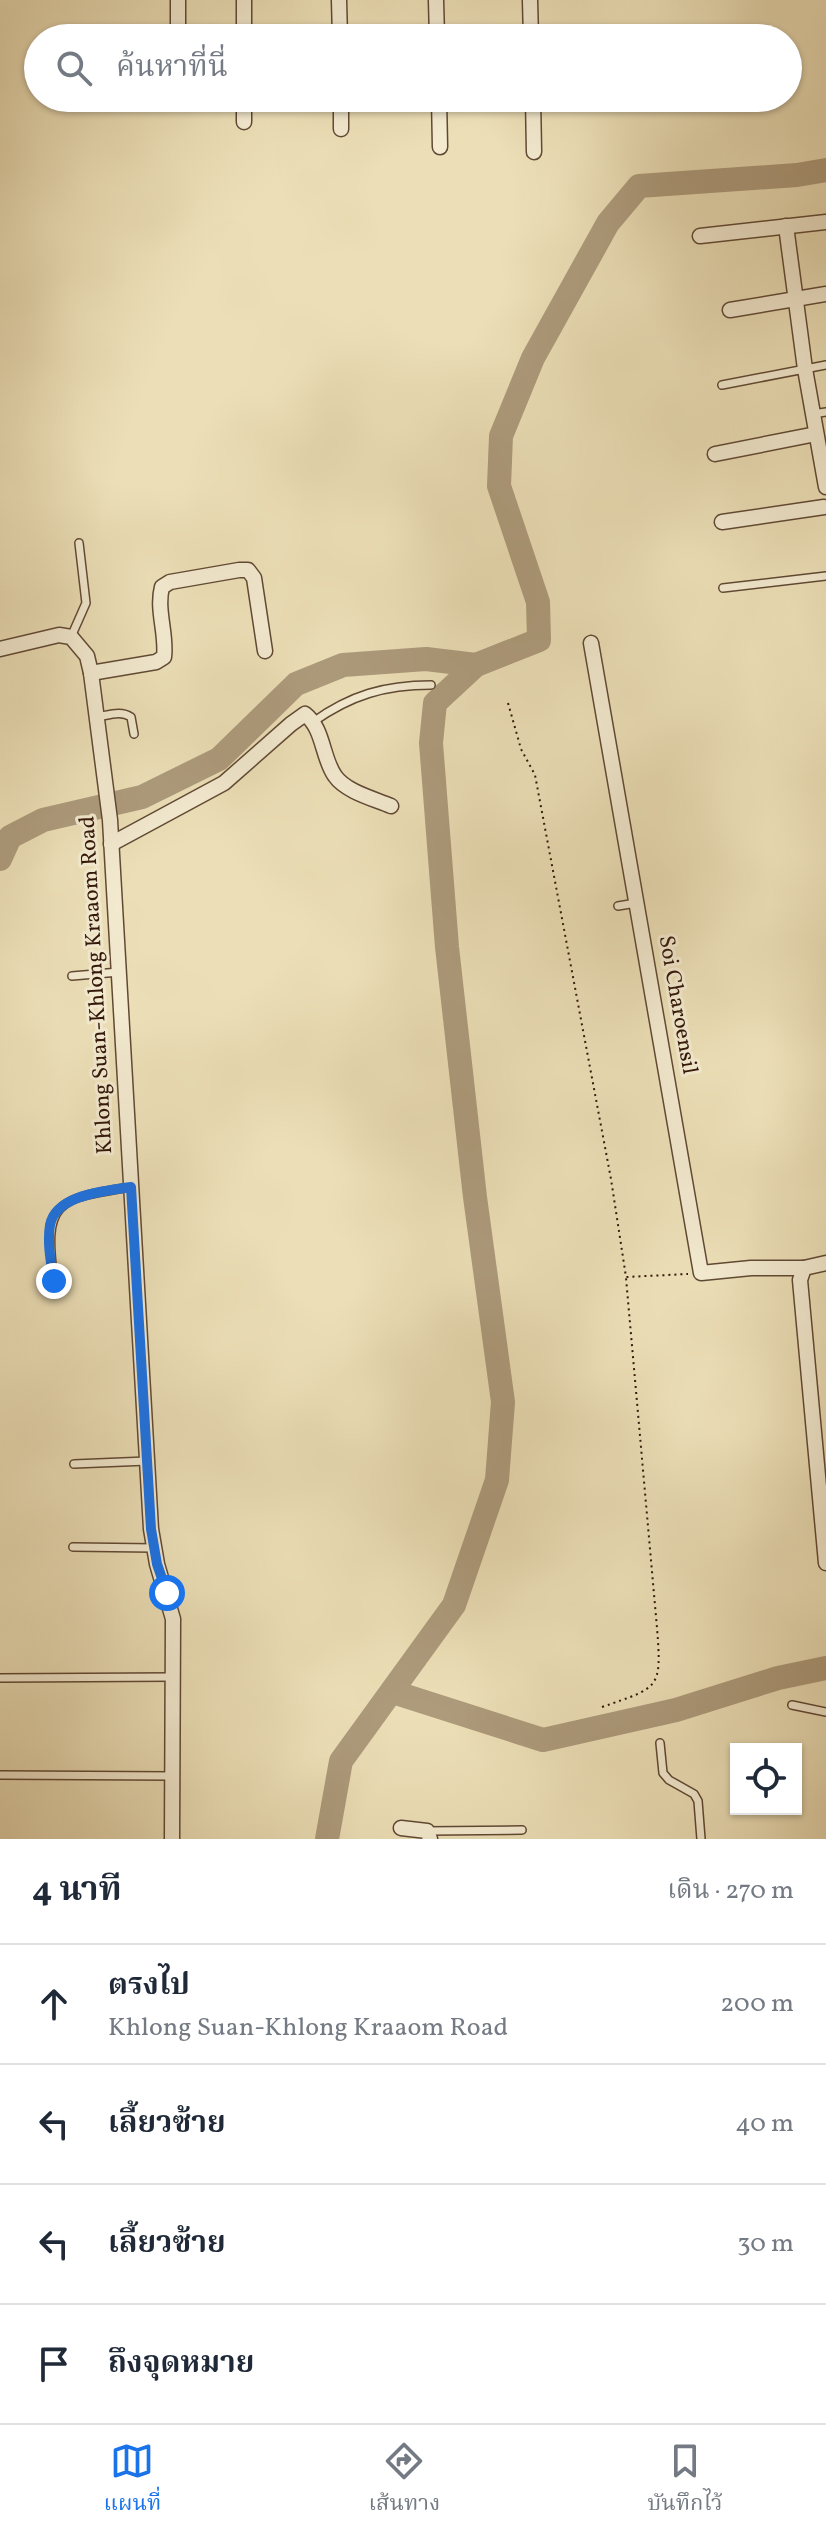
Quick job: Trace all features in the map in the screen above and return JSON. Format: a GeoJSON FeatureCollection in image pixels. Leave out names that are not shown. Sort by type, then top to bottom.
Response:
{"type":"FeatureCollection","features":[{"type":"Feature","properties":{"kind":"street"},"geometry":{"type":"LineString","coordinates":[[178,0],[178,24]]}},
{"type":"Feature","properties":{"kind":"street"},"geometry":{"type":"LineString","coordinates":[[244,0],[244,24]]}},
{"type":"Feature","properties":{"kind":"street"},"geometry":{"type":"LineString","coordinates":[[339,0],[340,24]]}},
{"type":"Feature","properties":{"kind":"street"},"geometry":{"type":"LineString","coordinates":[[436,0],[437,24]]}},
{"type":"Feature","properties":{"kind":"street"},"geometry":{"type":"LineString","coordinates":[[530,0],[531,24]]}},
{"type":"Feature","properties":{"kind":"street"},"geometry":{"type":"LineString","coordinates":[[244,112],[244,122]]}},
{"type":"Feature","properties":{"kind":"street"},"geometry":{"type":"LineString","coordinates":[[341,112],[341,129]]}},
{"type":"Feature","properties":{"kind":"street"},"geometry":{"type":"LineString","coordinates":[[439,112],[440,147]]}},
{"type":"Feature","properties":{"kind":"street"},"geometry":{"type":"LineString","coordinates":[[533,112],[534,152]]}},
{"type":"Feature","properties":{"kind":"street"},"geometry":{"type":"LineString","coordinates":[[700,236],[826,222]]}},
{"type":"Feature","properties":{"kind":"street"},"geometry":{"type":"LineString","coordinates":[[722,522],[825,514],[823,495],[826,487],[816,434],[819,413],[805,369],[786,226]]}},
{"type":"Feature","properties":{"kind":"street"},"geometry":{"type":"LineString","coordinates":[[730,310],[826,294]]}},
{"type":"Feature","properties":{"kind":"street"},"geometry":{"type":"LineString","coordinates":[[715,454],[816,434]]}},
{"type":"Feature","properties":{"kind":"street"},"geometry":{"type":"LineString","coordinates":[[91,673],[156,662],[164,657],[166,644],[159,597],[162,587],[170,582],[239,570],[248,570],[254,578],[265,651]]}},
{"type":"Feature","properties":{"kind":"street"},"geometry":{"type":"LineString","coordinates":[[0,649],[59,635],[71,637]]}},
{"type":"Feature","properties":{"kind":"street","name":"Khlong Suan-Khlong Kraaom Road"},"geometry":{"type":"LineString","coordinates":[[71,637],[87,656],[91,673],[110,820],[147,1461],[154,1548],[173,1619],[172,1839]]}},
{"type":"Feature","properties":{"kind":"street","name":"Soi Charoensil"},"geometry":{"type":"LineString","coordinates":[[591,643],[701,1273]]}},
{"type":"Feature","properties":{"kind":"street"},"geometry":{"type":"LineString","coordinates":[[111,844],[224,783],[302,715],[313,722],[334,775],[352,789],[391,806]]}},
{"type":"Feature","properties":{"kind":"street"},"geometry":{"type":"LineString","coordinates":[[701,1273],[751,1268],[804,1268],[826,1263]]}},
{"type":"Feature","properties":{"kind":"street"},"geometry":{"type":"LineString","coordinates":[[804,1268],[800,1280],[826,1563]]}},
{"type":"Feature","properties":{"kind":"street"},"geometry":{"type":"LineString","coordinates":[[401,1828],[428,1835]]}},
{"type":"Feature","properties":{"kind":"lane"},"geometry":{"type":"LineString","coordinates":[[722,385],[826,365]]}},
{"type":"Feature","properties":{"kind":"lane"},"geometry":{"type":"LineString","coordinates":[[71,637],[86,603],[79,543]]}},
{"type":"Feature","properties":{"kind":"lane"},"geometry":{"type":"LineString","coordinates":[[723,588],[826,576]]}},
{"type":"Feature","properties":{"kind":"lane"},"geometry":{"type":"LineString","coordinates":[[313,722],[337,705],[376,690],[431,685]]}},
{"type":"Feature","properties":{"kind":"lane"},"geometry":{"type":"LineString","coordinates":[[97,717],[127,714],[131,717],[134,734]]}},
{"type":"Feature","properties":{"kind":"lane"},"geometry":{"type":"LineString","coordinates":[[618,906],[636,903]]}},
{"type":"Feature","properties":{"kind":"lane"},"geometry":{"type":"LineString","coordinates":[[72,976],[119,972]]}},
{"type":"Feature","properties":{"kind":"lane"},"geometry":{"type":"LineString","coordinates":[[54,1281],[50,1221],[67,1202],[87,1194],[131,1187]]}},
{"type":"Feature","properties":{"kind":"lane"},"geometry":{"type":"LineString","coordinates":[[74,1464],[147,1461]]}},
{"type":"Feature","properties":{"kind":"lane"},"geometry":{"type":"LineString","coordinates":[[73,1547],[154,1548]]}},
{"type":"Feature","properties":{"kind":"lane"},"geometry":{"type":"LineString","coordinates":[[0,1678],[173,1677]]}},
{"type":"Feature","properties":{"kind":"lane"},"geometry":{"type":"LineString","coordinates":[[792,1705],[826,1712]]}},
{"type":"Feature","properties":{"kind":"lane"},"geometry":{"type":"LineString","coordinates":[[660,1743],[663,1773],[669,1780],[694,1794],[698,1801],[701,1839]]}},
{"type":"Feature","properties":{"kind":"lane"},"geometry":{"type":"LineString","coordinates":[[0,1775],[172,1776]]}},
{"type":"Feature","properties":{"kind":"lane"},"geometry":{"type":"LineString","coordinates":[[428,1835],[522,1830]]}},
{"type":"Feature","properties":{"kind":"path"},"geometry":{"type":"LineString","coordinates":[[508,703],[521,749],[535,775],[611,1179],[626,1277],[659,1676],[646,1692],[602,1707]]}},
{"type":"Feature","properties":{"kind":"path"},"geometry":{"type":"LineString","coordinates":[[626,1277],[701,1273]]}},
{"type":"Feature","properties":{"kind":"waterway"},"geometry":{"type":"LineString","coordinates":[[327,1839],[341,1761],[454,1605],[497,1480],[503,1402],[475,1197],[447,947],[431,743],[435,703],[476,665],[539,640],[538,602],[499,486],[501,436],[533,358],[608,223],[639,186],[797,175],[826,170]]}},
{"type":"Feature","properties":{"kind":"waterway"},"geometry":{"type":"LineString","coordinates":[[0,859],[10,837],[43,820],[142,797],[219,759],[296,684],[343,665],[426,659],[476,665]]}},
{"type":"Feature","properties":{"kind":"waterway"},"geometry":{"type":"LineString","coordinates":[[393,1692],[543,1740],[676,1710],[778,1678],[826,1668]]}},
{"type":"Feature","properties":{"kind":"route"},"geometry":{"type":"LineString","coordinates":[[54,1281],[50,1221],[67,1202],[87,1194],[131,1187],[151,1529],[157,1564],[167,1593]]}}]}
